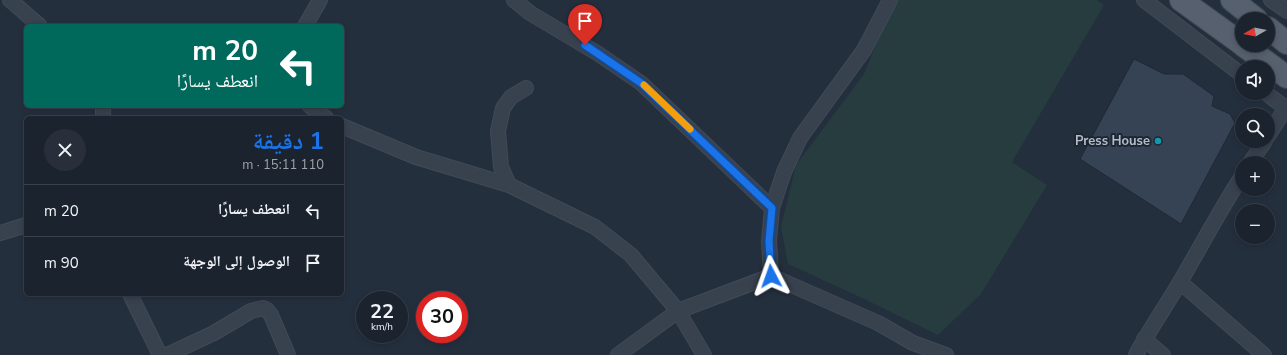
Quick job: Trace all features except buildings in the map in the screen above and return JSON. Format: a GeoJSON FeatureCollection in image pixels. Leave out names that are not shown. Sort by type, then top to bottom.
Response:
{"type":"FeatureCollection","features":[{"type":"Feature","properties":{"kind":"main road"},"geometry":{"type":"LineString","coordinates":[[1181,0],[1235,38]]}},
{"type":"Feature","properties":{"kind":"main road"},"geometry":{"type":"LineString","coordinates":[[1232,0],[1247,12]]}},
{"type":"Feature","properties":{"kind":"main road"},"geometry":{"type":"LineString","coordinates":[[1275,34],[1287,43]]}},
{"type":"Feature","properties":{"kind":"main road"},"geometry":{"type":"LineString","coordinates":[[1254,52],[1287,77]]}},
{"type":"Feature","properties":{"kind":"street"},"geometry":{"type":"LineString","coordinates":[[10,0],[38,24]]}},
{"type":"Feature","properties":{"kind":"street"},"geometry":{"type":"LineString","coordinates":[[306,24],[320,0]]}},
{"type":"Feature","properties":{"kind":"street"},"geometry":{"type":"LineString","coordinates":[[514,0],[530,12],[597,53],[641,83],[772,208]]}},
{"type":"Feature","properties":{"kind":"street"},"geometry":{"type":"LineString","coordinates":[[771,276],[769,241],[772,208],[784,172],[800,138],[864,50],[890,0]]}},
{"type":"Feature","properties":{"kind":"street"},"geometry":{"type":"LineString","coordinates":[[1144,0],[1235,70]]}},
{"type":"Feature","properties":{"kind":"street"},"geometry":{"type":"LineString","coordinates":[[1271,0],[1287,11]]}},
{"type":"Feature","properties":{"kind":"street"},"geometry":{"type":"LineString","coordinates":[[509,185],[501,167],[498,131],[503,108],[511,97],[526,88]]}},
{"type":"Feature","properties":{"kind":"street"},"geometry":{"type":"LineString","coordinates":[[1275,99],[1287,108],[1275,126]]}},
{"type":"Feature","properties":{"kind":"street"},"geometry":{"type":"LineString","coordinates":[[313,108],[323,116]]}},
{"type":"Feature","properties":{"kind":"street"},"geometry":{"type":"LineString","coordinates":[[344,127],[416,157],[509,185],[595,227],[631,255],[678,311],[704,355]]}},
{"type":"Feature","properties":{"kind":"street"},"geometry":{"type":"LineString","coordinates":[[1136,355],[1144,339],[1180,282],[1223,205],[1235,187]]}},
{"type":"Feature","properties":{"kind":"street"},"geometry":{"type":"LineString","coordinates":[[0,233],[24,226]]}},
{"type":"Feature","properties":{"kind":"street"},"geometry":{"type":"LineString","coordinates":[[618,355],[678,311],[771,276],[878,323],[913,343],[946,355]]}},
{"type":"Feature","properties":{"kind":"street"},"geometry":{"type":"LineString","coordinates":[[1180,282],[1264,355]]}},
{"type":"Feature","properties":{"kind":"street"},"geometry":{"type":"LineString","coordinates":[[131,296],[160,355]]}},
{"type":"Feature","properties":{"kind":"street"},"geometry":{"type":"LineString","coordinates":[[167,355],[214,333],[251,311],[262,308],[267,310],[271,315],[288,355]]}},
{"type":"Feature","properties":{"kind":"street"},"geometry":{"type":"LineString","coordinates":[[1144,339],[1163,355]]}},
{"type":"Feature","properties":{"kind":"green space"},"geometry":{"type":"Polygon","coordinates":[[[894,0],[1097,0],[1104,5],[1012,162],[1047,185],[981,294],[938,335],[788,264],[781,227],[796,165],[864,74],[894,0]]]}},
{"type":"Feature","properties":{"kind":"slow traffic"},"geometry":{"type":"LineString","coordinates":[[644,85],[690,129]]}},
{"type":"Feature","properties":{"kind":"place","name":"Press House"},"geometry":{"type":"Point","coordinates":[1158,141]}},
{"type":"Feature","properties":{"kind":"route"},"geometry":{"type":"LineString","coordinates":[[585,45],[641,83],[772,208],[769,241],[771,276]]}}]}
